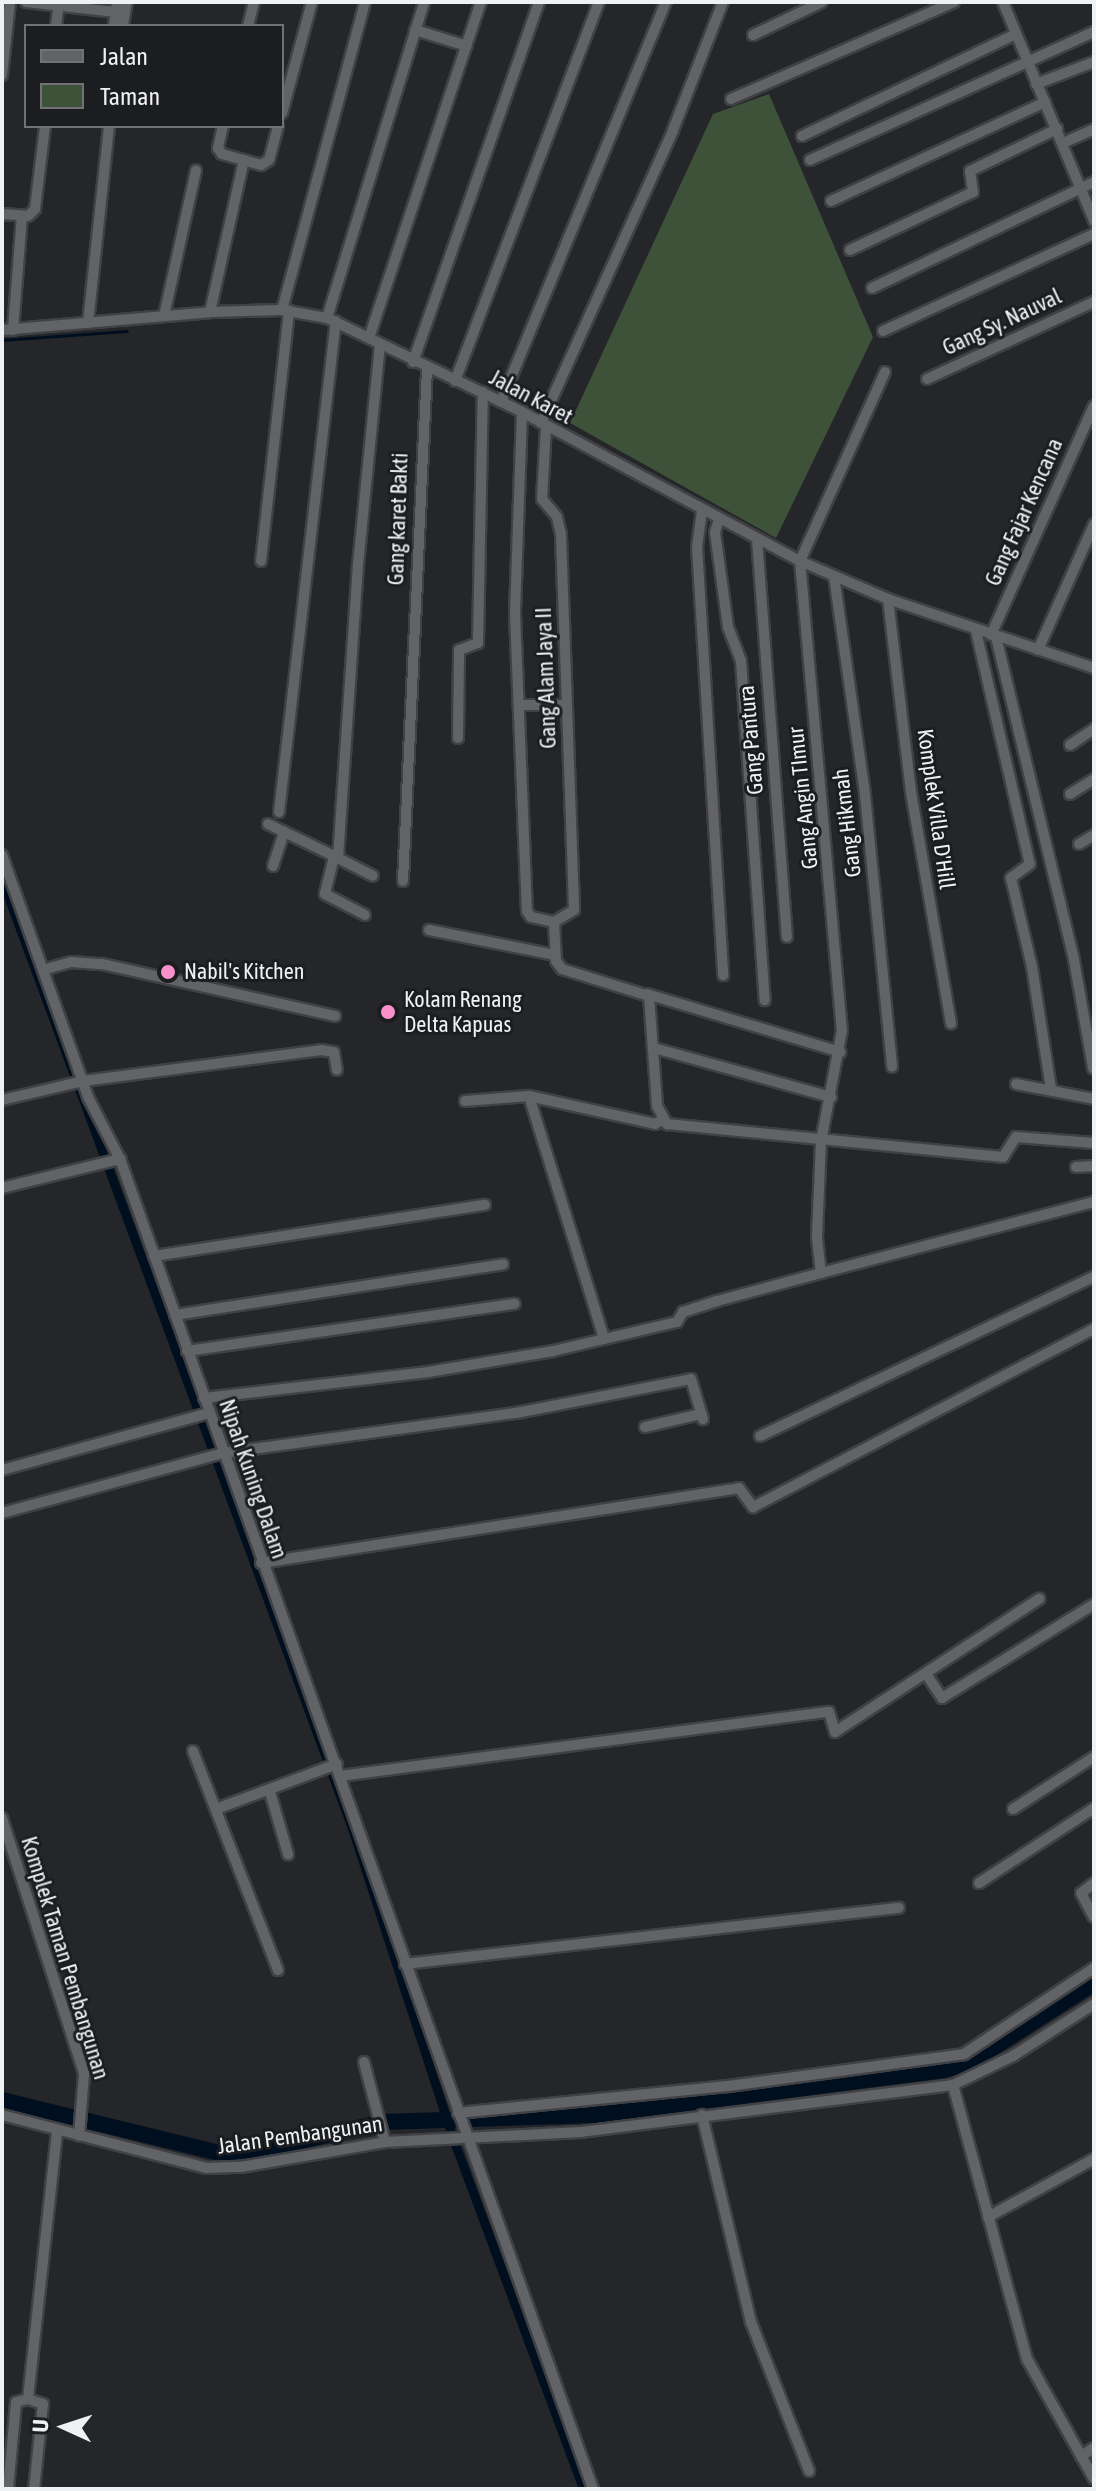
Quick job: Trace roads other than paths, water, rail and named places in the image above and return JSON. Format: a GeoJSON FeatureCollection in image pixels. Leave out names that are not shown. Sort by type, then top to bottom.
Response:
{"type":"FeatureCollection","features":[{"type":"Feature","properties":{"kind":"street"},"geometry":{"type":"LineString","coordinates":[[2,75],[10,2]]}},
{"type":"Feature","properties":{"kind":"street"},"geometry":{"type":"LineString","coordinates":[[26,2],[116,7]]}},
{"type":"Feature","properties":{"kind":"street"},"geometry":{"type":"LineString","coordinates":[[123,24],[127,2]]}},
{"type":"Feature","properties":{"kind":"street"},"geometry":{"type":"LineString","coordinates":[[248,24],[254,2]]}},
{"type":"Feature","properties":{"kind":"street"},"geometry":{"type":"LineString","coordinates":[[284,106],[312,2]]}},
{"type":"Feature","properties":{"kind":"street"},"geometry":{"type":"LineString","coordinates":[[261,561],[285,310],[365,2]]}},
{"type":"Feature","properties":{"kind":"street"},"geometry":{"type":"LineString","coordinates":[[279,812],[332,319],[424,2]]}},
{"type":"Feature","properties":{"kind":"street"},"geometry":{"type":"LineString","coordinates":[[369,338],[481,2]]}},
{"type":"Feature","properties":{"kind":"street"},"geometry":{"type":"LineString","coordinates":[[413,362],[539,2]]}},
{"type":"Feature","properties":{"kind":"street"},"geometry":{"type":"LineString","coordinates":[[455,381],[599,2]]}},
{"type":"Feature","properties":{"kind":"street"},"geometry":{"type":"LineString","coordinates":[[501,402],[666,2]]}},
{"type":"Feature","properties":{"kind":"street"},"geometry":{"type":"LineString","coordinates":[[544,425],[673,130],[723,2]]}},
{"type":"Feature","properties":{"kind":"street"},"geometry":{"type":"LineString","coordinates":[[753,35],[822,2]]}},
{"type":"Feature","properties":{"kind":"street"},"geometry":{"type":"LineString","coordinates":[[731,99],[954,2]]}},
{"type":"Feature","properties":{"kind":"street"},"geometry":{"type":"LineString","coordinates":[[1007,3],[1025,59],[1094,221]]}},
{"type":"Feature","properties":{"kind":"street"},"geometry":{"type":"LineString","coordinates":[[56,24],[59,4]]}},
{"type":"Feature","properties":{"kind":"street"},"geometry":{"type":"LineString","coordinates":[[415,30],[467,46]]}},
{"type":"Feature","properties":{"kind":"street"},"geometry":{"type":"LineString","coordinates":[[810,160],[1025,59],[1094,32]]}},
{"type":"Feature","properties":{"kind":"street"},"geometry":{"type":"LineString","coordinates":[[802,136],[1016,34]]}},
{"type":"Feature","properties":{"kind":"street"},"geometry":{"type":"LineString","coordinates":[[1036,84],[1094,62]]}},
{"type":"Feature","properties":{"kind":"street"},"geometry":{"type":"LineString","coordinates":[[831,201],[1045,102]]}},
{"type":"Feature","properties":{"kind":"street"},"geometry":{"type":"LineString","coordinates":[[2,214],[22,216],[35,209],[45,128]]}},
{"type":"Feature","properties":{"kind":"street"},"geometry":{"type":"LineString","coordinates":[[88,323],[109,128]]}},
{"type":"Feature","properties":{"kind":"street"},"geometry":{"type":"LineString","coordinates":[[223,128],[218,150],[244,160],[267,163],[277,128]]}},
{"type":"Feature","properties":{"kind":"street"},"geometry":{"type":"LineString","coordinates":[[850,250],[973,192],[970,171],[1057,129]]}},
{"type":"Feature","properties":{"kind":"street"},"geometry":{"type":"LineString","coordinates":[[1063,143],[1094,129]]}},
{"type":"Feature","properties":{"kind":"street"},"geometry":{"type":"LineString","coordinates":[[210,312],[244,160]]}},
{"type":"Feature","properties":{"kind":"street"},"geometry":{"type":"LineString","coordinates":[[164,316],[196,170]]}},
{"type":"Feature","properties":{"kind":"street"},"geometry":{"type":"LineString","coordinates":[[872,288],[1094,182]]}},
{"type":"Feature","properties":{"kind":"street"},"geometry":{"type":"LineString","coordinates":[[8,330],[22,216]]}},
{"type":"Feature","properties":{"kind":"street"},"geometry":{"type":"LineString","coordinates":[[883,331],[1094,234]]}},
{"type":"Feature","properties":{"kind":"street","name":"Gang Sy. Nauval"},"geometry":{"type":"LineString","coordinates":[[927,379],[1094,302]]}},
{"type":"Feature","properties":{"kind":"street","name":"Jalan Karet"},"geometry":{"type":"LineString","coordinates":[[8,330],[210,312],[285,310],[332,319],[413,362],[522,412],[800,561],[888,599],[1094,668]]}},
{"type":"Feature","properties":{"kind":"street"},"geometry":{"type":"LineString","coordinates":[[365,915],[325,894],[336,858],[358,565],[380,344]]}},
{"type":"Feature","properties":{"kind":"street","name":"Gang karet Bakti"},"geometry":{"type":"LineString","coordinates":[[403,881],[427,368]]}},
{"type":"Feature","properties":{"kind":"street"},"geometry":{"type":"LineString","coordinates":[[800,561],[885,372]]}},
{"type":"Feature","properties":{"kind":"street"},"geometry":{"type":"LineString","coordinates":[[458,738],[459,650],[478,643],[483,392]]}},
{"type":"Feature","properties":{"kind":"street","name":"Gang Fajar Kencana"},"geometry":{"type":"LineString","coordinates":[[994,636],[1094,406]]}},
{"type":"Feature","properties":{"kind":"street"},"geometry":{"type":"LineString","coordinates":[[522,412],[515,614],[527,912],[554,922],[555,955],[565,970],[840,1052]]}},
{"type":"Feature","properties":{"kind":"street","name":"Gang Alam Jaya II"},"geometry":{"type":"LineString","coordinates":[[544,425],[542,499],[557,517],[561,535],[574,912],[554,922]]}},
{"type":"Feature","properties":{"kind":"street"},"geometry":{"type":"LineString","coordinates":[[702,511],[697,546],[723,975]]}},
{"type":"Feature","properties":{"kind":"street"},"geometry":{"type":"LineString","coordinates":[[719,519],[715,532],[728,627],[741,661],[765,1000]]}},
{"type":"Feature","properties":{"kind":"street"},"geometry":{"type":"LineString","coordinates":[[1038,650],[1094,524]]}},
{"type":"Feature","properties":{"kind":"street","name":"Gang Pantura"},"geometry":{"type":"LineString","coordinates":[[757,539],[787,937]]}},
{"type":"Feature","properties":{"kind":"street","name":"Gang Angin TImur"},"geometry":{"type":"LineString","coordinates":[[800,561],[842,1030],[821,1141],[817,1237],[821,1273]]}},
{"type":"Feature","properties":{"kind":"street","name":"Gang Hikmah"},"geometry":{"type":"LineString","coordinates":[[834,576],[865,795],[892,1067]]}},
{"type":"Feature","properties":{"kind":"street","name":"Komplek Villa D'Hill"},"geometry":{"type":"LineString","coordinates":[[888,599],[911,792],[951,1024]]}},
{"type":"Feature","properties":{"kind":"street"},"geometry":{"type":"LineString","coordinates":[[976,631],[1030,864],[1011,877],[1051,1089]]}},
{"type":"Feature","properties":{"kind":"street"},"geometry":{"type":"LineString","coordinates":[[994,636],[1074,960],[1093,1068]]}},
{"type":"Feature","properties":{"kind":"street"},"geometry":{"type":"LineString","coordinates":[[519,705],[566,705]]}},
{"type":"Feature","properties":{"kind":"street"},"geometry":{"type":"LineString","coordinates":[[1070,745],[1094,729]]}},
{"type":"Feature","properties":{"kind":"street"},"geometry":{"type":"LineString","coordinates":[[1070,794],[1094,779]]}},
{"type":"Feature","properties":{"kind":"street"},"geometry":{"type":"LineString","coordinates":[[268,824],[373,876]]}},
{"type":"Feature","properties":{"kind":"street"},"geometry":{"type":"LineString","coordinates":[[273,866],[284,832]]}},
{"type":"Feature","properties":{"kind":"street"},"geometry":{"type":"LineString","coordinates":[[1079,844],[1094,835]]}},
{"type":"Feature","properties":{"kind":"street","name":"Nipah Kuning Dalam"},"geometry":{"type":"LineString","coordinates":[[2,855],[79,1082],[154,1256],[331,1766],[340,1776],[459,2115],[464,2137],[593,2489]]}},
{"type":"Feature","properties":{"kind":"street"},"geometry":{"type":"LineString","coordinates":[[429,930],[555,955]]}},
{"type":"Feature","properties":{"kind":"street"},"geometry":{"type":"LineString","coordinates":[[43,970],[92,963],[335,1016]]}},
{"type":"Feature","properties":{"kind":"street"},"geometry":{"type":"LineString","coordinates":[[647,994],[662,1120]]}},
{"type":"Feature","properties":{"kind":"street"},"geometry":{"type":"LineString","coordinates":[[654,1048],[831,1097]]}},
{"type":"Feature","properties":{"kind":"street"},"geometry":{"type":"LineString","coordinates":[[2,1100],[79,1082],[321,1050],[334,1052],[337,1070]]}},
{"type":"Feature","properties":{"kind":"street"},"geometry":{"type":"LineString","coordinates":[[1016,1084],[1094,1099]]}},
{"type":"Feature","properties":{"kind":"street"},"geometry":{"type":"LineString","coordinates":[[529,1096],[604,1339]]}},
{"type":"Feature","properties":{"kind":"street"},"geometry":{"type":"LineString","coordinates":[[465,1101],[529,1096],[655,1124],[662,1120],[821,1141],[1003,1157],[1016,1137],[1094,1143]]}},
{"type":"Feature","properties":{"kind":"street"},"geometry":{"type":"LineString","coordinates":[[2,1188],[111,1162]]}},
{"type":"Feature","properties":{"kind":"street"},"geometry":{"type":"LineString","coordinates":[[1076,1167],[1094,1166]]}},
{"type":"Feature","properties":{"kind":"street"},"geometry":{"type":"LineString","coordinates":[[204,1398],[476,1365],[604,1339],[677,1322],[683,1313],[717,1301],[1094,1202]]}},
{"type":"Feature","properties":{"kind":"street"},"geometry":{"type":"LineString","coordinates":[[154,1256],[485,1205]]}},
{"type":"Feature","properties":{"kind":"street"},"geometry":{"type":"LineString","coordinates":[[175,1315],[503,1264]]}},
{"type":"Feature","properties":{"kind":"street"},"geometry":{"type":"LineString","coordinates":[[760,1436],[1094,1277]]}},
{"type":"Feature","properties":{"kind":"street"},"geometry":{"type":"LineString","coordinates":[[187,1351],[515,1304]]}},
{"type":"Feature","properties":{"kind":"street"},"geometry":{"type":"LineString","coordinates":[[261,1563],[736,1489],[748,1505],[758,1505],[1094,1329]]}},
{"type":"Feature","properties":{"kind":"street"},"geometry":{"type":"LineString","coordinates":[[2,1513],[222,1454],[516,1413],[691,1379],[702,1416],[645,1427]]}},
{"type":"Feature","properties":{"kind":"street"},"geometry":{"type":"LineString","coordinates":[[2,1470],[209,1413]]}},
{"type":"Feature","properties":{"kind":"street"},"geometry":{"type":"LineString","coordinates":[[340,1776],[829,1712],[835,1732],[1039,1599]]}},
{"type":"Feature","properties":{"kind":"street"},"geometry":{"type":"LineString","coordinates":[[926,1674],[942,1698],[1094,1604]]}},
{"type":"Feature","properties":{"kind":"street"},"geometry":{"type":"LineString","coordinates":[[193,1751],[278,1970]]}},
{"type":"Feature","properties":{"kind":"street"},"geometry":{"type":"LineString","coordinates":[[1013,1809],[1094,1757]]}},
{"type":"Feature","properties":{"kind":"street"},"geometry":{"type":"LineString","coordinates":[[216,1809],[270,1792],[277,1784],[331,1766]]}},
{"type":"Feature","properties":{"kind":"street"},"geometry":{"type":"LineString","coordinates":[[270,1792],[288,1854]]}},
{"type":"Feature","properties":{"kind":"street"},"geometry":{"type":"LineString","coordinates":[[979,1883],[1094,1808]]}},
{"type":"Feature","properties":{"kind":"street","name":"Komplek Taman Pembangunan"},"geometry":{"type":"LineString","coordinates":[[2,1818],[84,2074],[85,2110],[80,2133]]}},
{"type":"Feature","properties":{"kind":"street"},"geometry":{"type":"LineString","coordinates":[[1094,1883],[1081,1893],[1094,1917]]}},
{"type":"Feature","properties":{"kind":"street"},"geometry":{"type":"LineString","coordinates":[[405,1964],[899,1908]]}},
{"type":"Feature","properties":{"kind":"street"},"geometry":{"type":"LineString","coordinates":[[459,2115],[713,2088],[964,2054],[1094,1968]]}},
{"type":"Feature","properties":{"kind":"street","name":"Jalan Pembangunan"},"geometry":{"type":"LineString","coordinates":[[2,2115],[224,2169],[384,2138],[448,2140],[581,2132],[953,2085],[1013,2056],[1094,2004]]}},
{"type":"Feature","properties":{"kind":"street"},"geometry":{"type":"LineString","coordinates":[[364,2062],[384,2138]]}},
{"type":"Feature","properties":{"kind":"street"},"geometry":{"type":"LineString","coordinates":[[953,2085],[1027,2359],[1094,2479]]}},
{"type":"Feature","properties":{"kind":"street"},"geometry":{"type":"LineString","coordinates":[[702,2115],[751,2322],[809,2471]]}},
{"type":"Feature","properties":{"kind":"street"},"geometry":{"type":"LineString","coordinates":[[28,2399],[57,2130]]}},
{"type":"Feature","properties":{"kind":"street"},"geometry":{"type":"LineString","coordinates":[[988,2217],[1094,2159]]}},
{"type":"Feature","properties":{"kind":"street"},"geometry":{"type":"LineString","coordinates":[[8,2489],[16,2402],[28,2399],[43,2404],[34,2489]]}},
{"type":"Feature","properties":{"kind":"street"},"geometry":{"type":"LineString","coordinates":[[1081,2456],[1094,2448]]}},
{"type":"Feature","properties":{"kind":"waterway"},"geometry":{"type":"LineString","coordinates":[[2,340],[127,331]]}},
{"type":"Feature","properties":{"kind":"waterway"},"geometry":{"type":"LineString","coordinates":[[2,880],[352,1828],[452,2136],[583,2489]]}},
{"type":"Feature","properties":{"kind":"waterway"},"geometry":{"type":"LineString","coordinates":[[2,2100],[219,2153],[272,2148],[383,2122],[594,2115],[944,2070],[971,2062],[1094,1983]]}},
{"type":"Feature","properties":{"kind":"place","name":"Nabil's Kitchen"},"geometry":{"type":"Point","coordinates":[168,972]}},
{"type":"Feature","properties":{"kind":"place","name":"Kolam Renang Delta Kapuas"},"geometry":{"type":"Point","coordinates":[388,1012]}}]}
